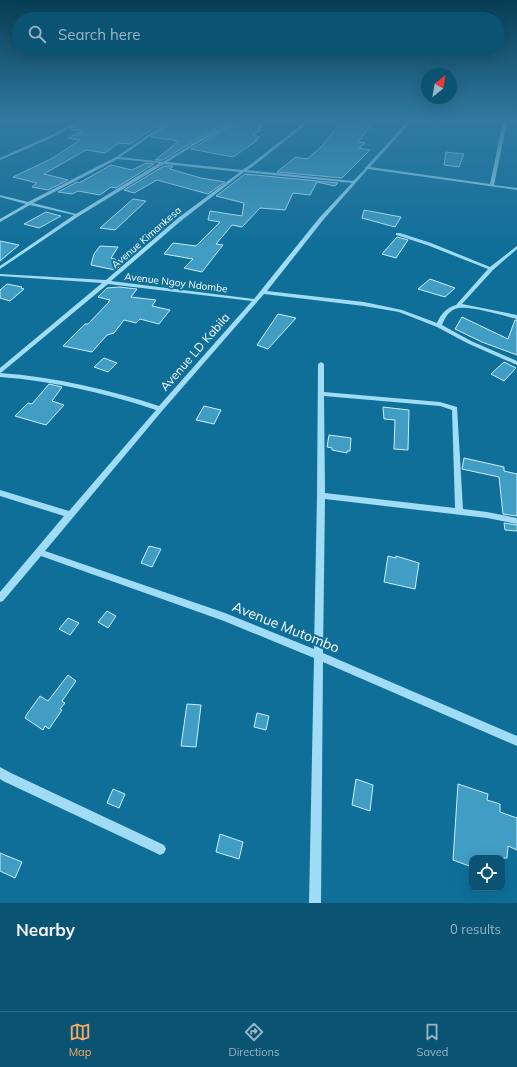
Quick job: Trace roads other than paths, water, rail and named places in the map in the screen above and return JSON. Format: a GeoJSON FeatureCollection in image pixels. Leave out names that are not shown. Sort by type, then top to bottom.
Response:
{"type":"FeatureCollection","features":[{"type":"Feature","properties":{"kind":"street"},"geometry":{"type":"LineString","coordinates":[[0,221],[31,202],[105,164]]}},
{"type":"Feature","properties":{"kind":"street"},"geometry":{"type":"LineString","coordinates":[[0,268],[77,215],[161,164]]}},
{"type":"Feature","properties":{"kind":"street"},"geometry":{"type":"LineString","coordinates":[[176,164],[353,182]]}},
{"type":"Feature","properties":{"kind":"street","name":"Avenue Kimankesa"},"geometry":{"type":"LineString","coordinates":[[0,371],[180,219],[244,170],[254,164]]}},
{"type":"Feature","properties":{"kind":"street","name":"Avenue LD Kabila"},"geometry":{"type":"LineString","coordinates":[[0,598],[160,409],[254,300],[263,292],[322,218],[370,164]]}},
{"type":"Feature","properties":{"kind":"street"},"geometry":{"type":"LineString","coordinates":[[492,185],[496,164]]}},
{"type":"Feature","properties":{"kind":"street"},"geometry":{"type":"LineString","coordinates":[[366,168],[517,189]]}},
{"type":"Feature","properties":{"kind":"street"},"geometry":{"type":"LineString","coordinates":[[0,196],[31,202],[77,215]]}},
{"type":"Feature","properties":{"kind":"street"},"geometry":{"type":"LineString","coordinates":[[398,234],[429,244],[491,270]]}},
{"type":"Feature","properties":{"kind":"street"},"geometry":{"type":"LineString","coordinates":[[439,326],[446,313],[458,306],[491,270],[517,247]]}},
{"type":"Feature","properties":{"kind":"street","name":"Avenue Ngoy Ndombe"},"geometry":{"type":"LineString","coordinates":[[0,275],[107,282],[254,300]]}},
{"type":"Feature","properties":{"kind":"street"},"geometry":{"type":"LineString","coordinates":[[263,292],[400,311],[439,326],[469,342],[517,363]]}},
{"type":"Feature","properties":{"kind":"street"},"geometry":{"type":"LineString","coordinates":[[458,306],[517,317]]}},
{"type":"Feature","properties":{"kind":"street"},"geometry":{"type":"LineString","coordinates":[[315,903],[321,496],[321,364]]}},
{"type":"Feature","properties":{"kind":"street"},"geometry":{"type":"LineString","coordinates":[[0,375],[34,377],[73,384],[121,395],[160,409]]}},
{"type":"Feature","properties":{"kind":"street"},"geometry":{"type":"LineString","coordinates":[[322,394],[440,404],[455,409],[459,511]]}},
{"type":"Feature","properties":{"kind":"street"},"geometry":{"type":"LineString","coordinates":[[0,493],[70,515]]}},
{"type":"Feature","properties":{"kind":"street"},"geometry":{"type":"LineString","coordinates":[[321,496],[459,511],[517,521]]}},
{"type":"Feature","properties":{"kind":"street","name":"Avenue Mutombo"},"geometry":{"type":"LineString","coordinates":[[39,552],[225,618],[318,655],[517,741]]}},
{"type":"Feature","properties":{"kind":"street"},"geometry":{"type":"LineString","coordinates":[[0,772],[7,777],[160,849]]}}]}
